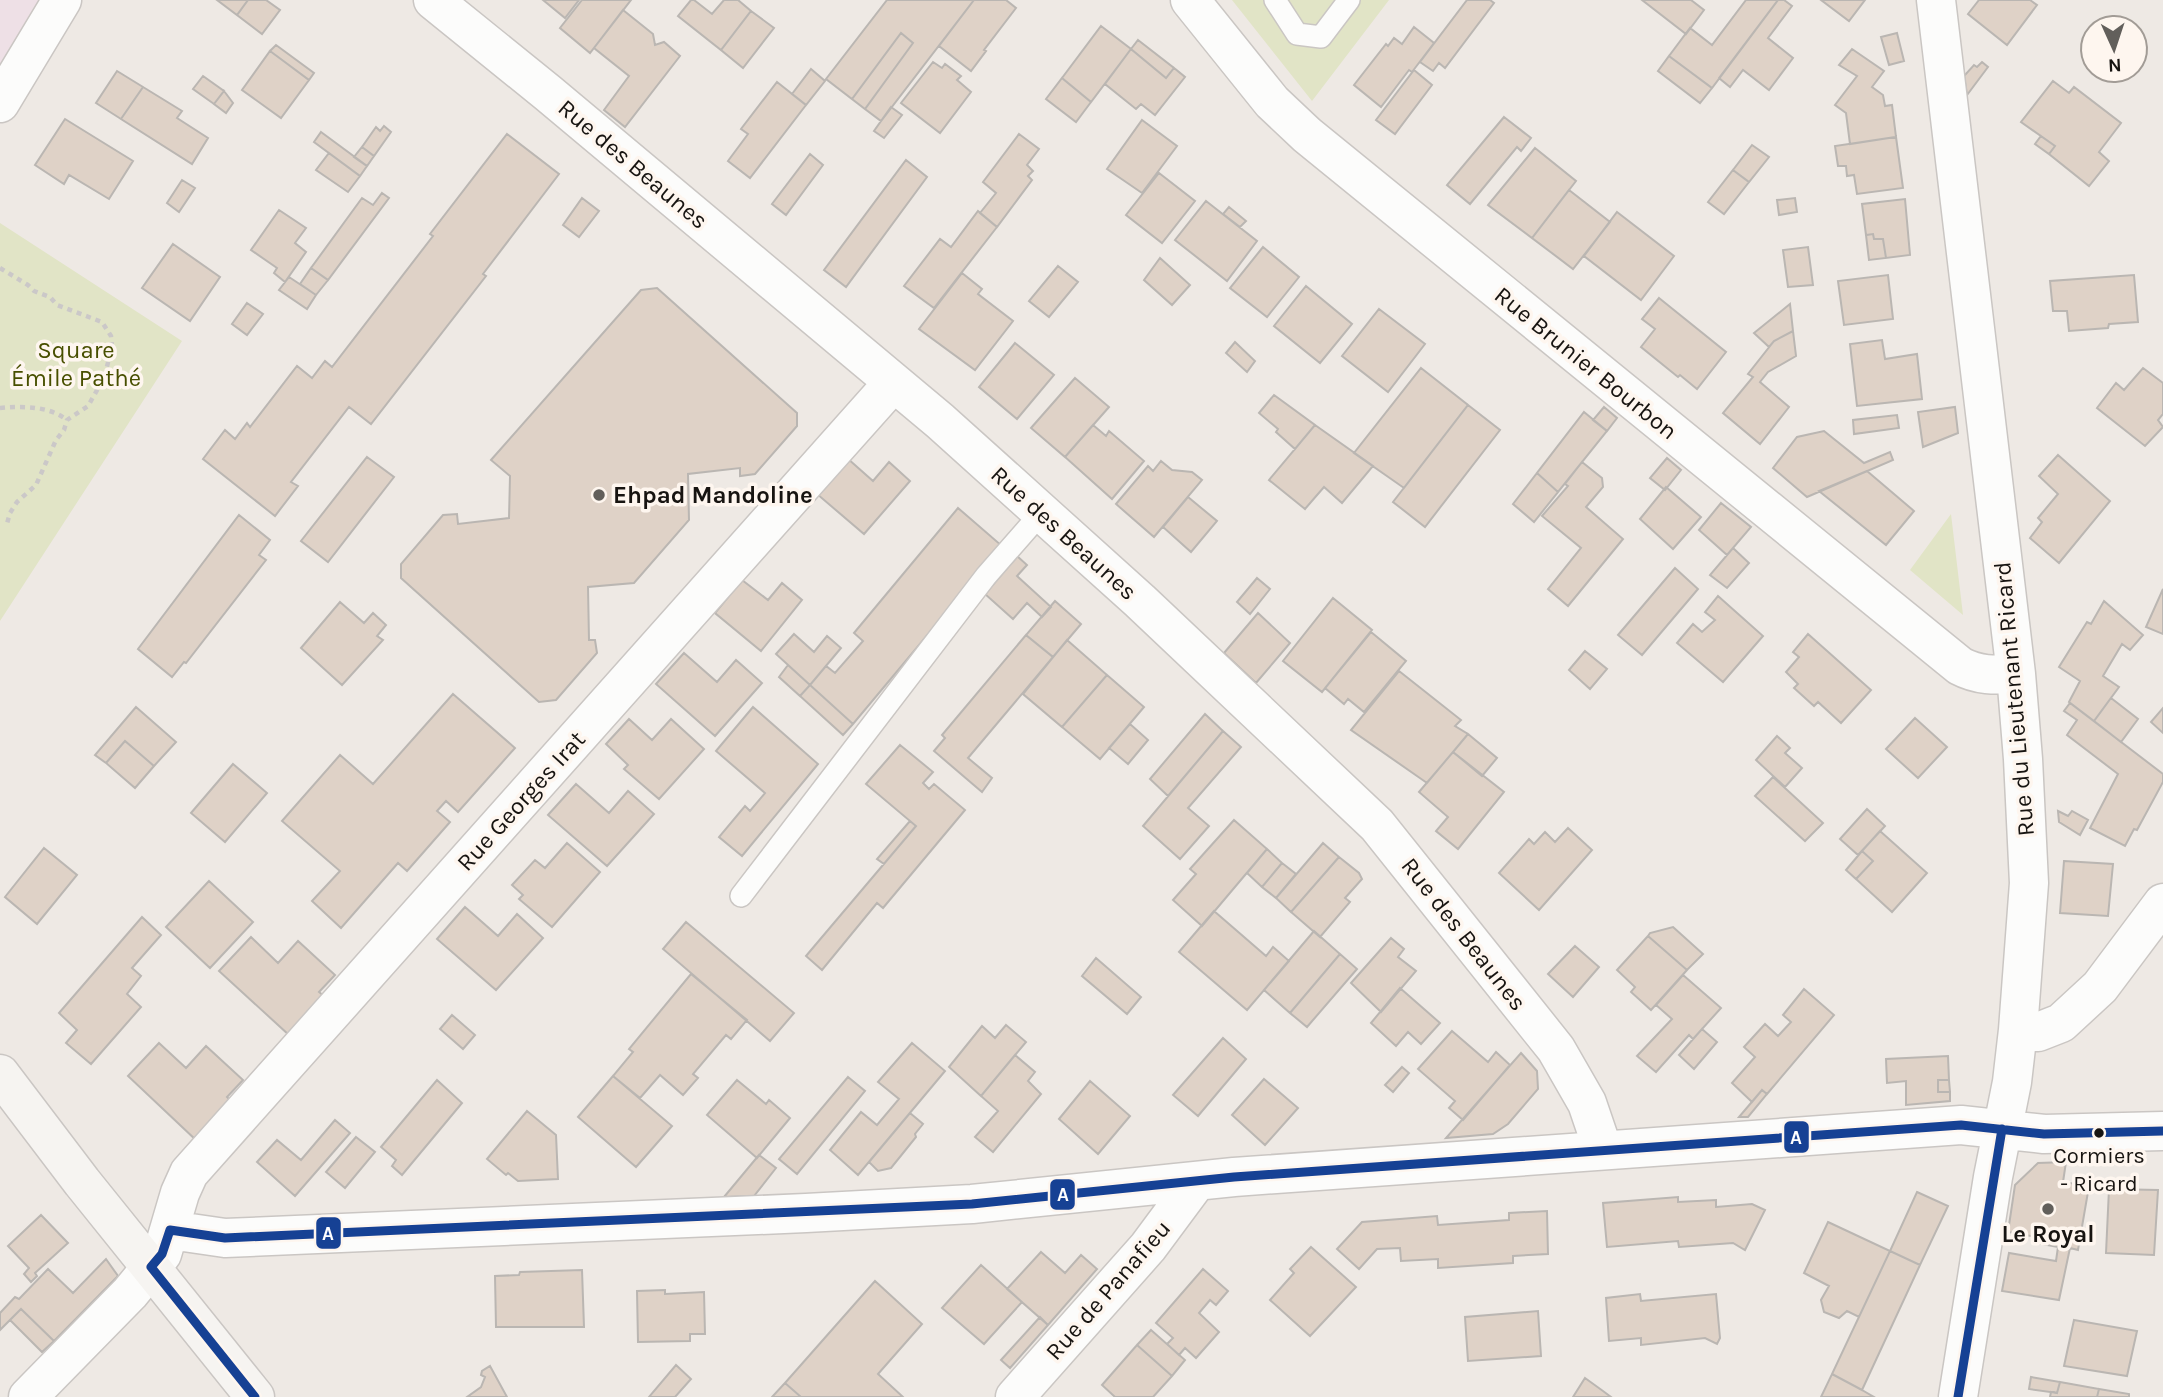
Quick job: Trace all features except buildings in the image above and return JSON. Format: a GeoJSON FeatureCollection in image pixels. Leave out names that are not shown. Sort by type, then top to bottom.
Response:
{"type":"FeatureCollection","features":[{"type":"Feature","properties":{"kind":"street"},"geometry":{"type":"LineString","coordinates":[[0,103],[61,0]]}},
{"type":"Feature","properties":{"kind":"street","name":"Rue des Beaunes"},"geometry":{"type":"LineString","coordinates":[[433,0],[548,93],[893,383],[1042,512],[1160,619],[1377,825],[1556,1049],[1587,1103],[1603,1150]]}},
{"type":"Feature","properties":{"kind":"street","name":"Rue Brunier Bourbon"},"geometry":{"type":"LineString","coordinates":[[1191,0],[1272,102],[1318,144],[1960,666],[1973,673],[2015,674]]}},
{"type":"Feature","properties":{"kind":"street","name":"Rue du Lieutenant Ricard"},"geometry":{"type":"LineString","coordinates":[[1936,0],[2015,674],[2023,759],[2029,883],[2012,1082],[1958,1397]]}},
{"type":"Feature","properties":{"kind":"street","name":"Rue Georges Irat"},"geometry":{"type":"LineString","coordinates":[[28,1397],[130,1293],[162,1254],[180,1193],[189,1173],[893,383]]}},
{"type":"Feature","properties":{"kind":"street"},"geometry":{"type":"LineString","coordinates":[[2018,1030],[2038,1032],[2061,1023],[2100,987],[2163,902]]}},
{"type":"Feature","properties":{"kind":"street"},"geometry":{"type":"LineString","coordinates":[[0,1074],[82,1182],[255,1397]]}},
{"type":"Feature","properties":{"kind":"street"},"geometry":{"type":"LineString","coordinates":[[170,1230],[225,1238],[972,1204],[1197,1181],[1961,1125],[2044,1134],[2163,1131]]}},
{"type":"Feature","properties":{"kind":"street","name":"Rue de Panafieu"},"geometry":{"type":"LineString","coordinates":[[1015,1397],[1148,1247],[1197,1181]]}},
{"type":"Feature","properties":{"kind":"lane"},"geometry":{"type":"LineString","coordinates":[[1275,0],[1297,34],[1321,37],[1349,0]]}},
{"type":"Feature","properties":{"kind":"lane"},"geometry":{"type":"LineString","coordinates":[[741,896],[986,576],[1042,512]]}},
{"type":"Feature","properties":{"kind":"path"},"geometry":{"type":"LineString","coordinates":[[0,268],[34,291],[50,297],[57,305],[102,322],[111,336],[112,347],[103,378],[88,406],[68,420],[36,485],[17,502],[6,527]]}},
{"type":"Feature","properties":{"kind":"path"},"geometry":{"type":"LineString","coordinates":[[0,408],[29,407],[55,411],[68,420]]}},
{"type":"Feature","properties":{"kind":"shaded area"},"geometry":{"type":"Polygon","coordinates":[[[0,0],[44,0],[0,72],[0,0]]]}},
{"type":"Feature","properties":{"kind":"green space"},"geometry":{"type":"Polygon","coordinates":[[[1232,0],[1389,0],[1312,101],[1232,0]]]}},
{"type":"Feature","properties":{"kind":"green space","name":"Square Émile Pathé"},"geometry":{"type":"Polygon","coordinates":[[[0,223],[182,341],[0,621],[0,223]]]}},
{"type":"Feature","properties":{"kind":"green space"},"geometry":{"type":"Polygon","coordinates":[[[1951,514],[1963,615],[1910,570],[1951,514]]]}},
{"type":"Feature","properties":{"kind":"transit line","name":"A"},"geometry":{"type":"LineString","coordinates":[[255,1397],[151,1267],[162,1254],[170,1230],[225,1238],[972,1204],[1234,1177],[1961,1125],[2044,1134],[2163,1131]]}},
{"type":"Feature","properties":{"kind":"transit line","name":"A"},"geometry":{"type":"LineString","coordinates":[[1958,1397],[2002,1129]]}},
{"type":"Feature","properties":{"kind":"place","name":"Ehpad Mandoline"},"geometry":{"type":"Point","coordinates":[599,495]}},
{"type":"Feature","properties":{"kind":"place","name":"Cormiers - Ricard"},"geometry":{"type":"Point","coordinates":[2099,1133]}},
{"type":"Feature","properties":{"kind":"place","name":"Le Royal"},"geometry":{"type":"Point","coordinates":[2048,1209]}}]}
